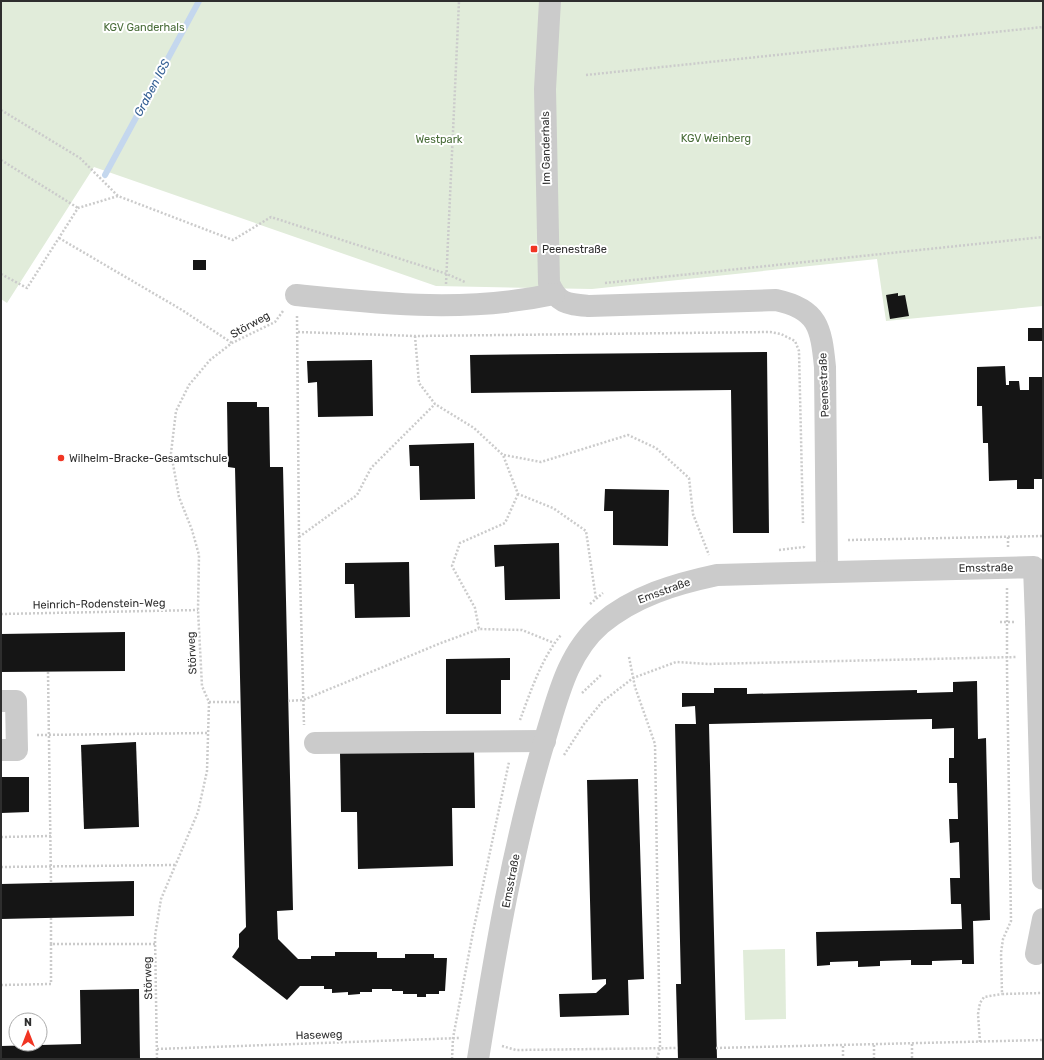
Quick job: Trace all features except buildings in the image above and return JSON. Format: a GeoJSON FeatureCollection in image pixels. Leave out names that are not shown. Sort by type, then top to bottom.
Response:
{"type":"FeatureCollection","features":[{"type":"Feature","properties":{"kind":"street","name":"Im Ganderhals"},"geometry":{"type":"LineString","coordinates":[[550,1],[545,89],[549,283],[554,294]]}},
{"type":"Feature","properties":{"kind":"street"},"geometry":{"type":"LineString","coordinates":[[296,295],[403,305],[446,307],[519,302],[554,294]]}},
{"type":"Feature","properties":{"kind":"street","name":"Peenestraße"},"geometry":{"type":"LineString","coordinates":[[554,294],[561,302],[572,305],[588,306],[776,300],[799,307],[812,318],[822,336],[825,367],[827,572]]}},
{"type":"Feature","properties":{"kind":"street","name":"Emsstraße"},"geometry":{"type":"LineString","coordinates":[[485,1048],[513,869],[533,778],[563,682],[578,652],[600,625],[626,607],[648,595],[677,584],[717,575],[1034,567],[1040,621]]}},
{"type":"Feature","properties":{"kind":"street"},"geometry":{"type":"LineString","coordinates":[[1040,621],[1043,880]]}},
{"type":"Feature","properties":{"kind":"street"},"geometry":{"type":"LineString","coordinates":[[1,701],[16,701],[17,750],[1,750]]}},
{"type":"Feature","properties":{"kind":"street"},"geometry":{"type":"LineString","coordinates":[[315,743],[545,741]]}},
{"type":"Feature","properties":{"kind":"street"},"geometry":{"type":"LineString","coordinates":[[1036,954],[1043,919]]}},
{"type":"Feature","properties":{"kind":"path"},"geometry":{"type":"LineString","coordinates":[[446,307],[459,1]]}},
{"type":"Feature","properties":{"kind":"path"},"geometry":{"type":"LineString","coordinates":[[586,75],[1043,26]]}},
{"type":"Feature","properties":{"kind":"path"},"geometry":{"type":"LineString","coordinates":[[1,110],[80,158],[118,196],[233,240],[271,217],[447,274],[462,282],[470,282]]}},
{"type":"Feature","properties":{"kind":"path"},"geometry":{"type":"LineString","coordinates":[[1,160],[78,208]]}},
{"type":"Feature","properties":{"kind":"path"},"geometry":{"type":"LineString","coordinates":[[1,274],[27,288],[78,208],[118,196]]}},
{"type":"Feature","properties":{"kind":"path"},"geometry":{"type":"LineString","coordinates":[[597,283],[1043,237]]}},
{"type":"Feature","properties":{"kind":"path"},"geometry":{"type":"LineString","coordinates":[[59,238],[182,310],[232,343]]}},
{"type":"Feature","properties":{"kind":"path"},"geometry":{"type":"LineString","coordinates":[[296,295],[298,332],[299,537],[304,731],[315,743]]}},
{"type":"Feature","properties":{"kind":"path","name":"Störweg"},"geometry":{"type":"LineString","coordinates":[[157,1059],[155,944],[161,899],[198,812],[207,771],[209,702],[202,686],[198,610],[199,555],[192,530],[179,497],[171,453],[176,411],[190,385],[210,360],[232,343],[275,322],[296,295]]}},
{"type":"Feature","properties":{"kind":"path"},"geometry":{"type":"LineString","coordinates":[[298,332],[415,336],[719,331],[781,334],[795,341],[800,351],[804,527]]}},
{"type":"Feature","properties":{"kind":"path"},"geometry":{"type":"LineString","coordinates":[[415,336],[419,383],[435,404],[474,428],[503,455],[518,494],[505,523],[460,543],[452,566],[475,608],[479,629]]}},
{"type":"Feature","properties":{"kind":"path"},"geometry":{"type":"LineString","coordinates":[[299,537],[356,495],[371,468],[435,404]]}},
{"type":"Feature","properties":{"kind":"path"},"geometry":{"type":"LineString","coordinates":[[503,455],[541,462],[628,435],[656,448],[689,478],[693,514],[717,575]]}},
{"type":"Feature","properties":{"kind":"path"},"geometry":{"type":"LineString","coordinates":[[518,494],[553,508],[586,531],[600,625]]}},
{"type":"Feature","properties":{"kind":"path"},"geometry":{"type":"LineString","coordinates":[[854,540],[1043,536]]}},
{"type":"Feature","properties":{"kind":"path"},"geometry":{"type":"LineString","coordinates":[[804,542],[804,547]]}},
{"type":"Feature","properties":{"kind":"path"},"geometry":{"type":"LineString","coordinates":[[1002,994],[1001,953],[1003,939],[1012,921],[1007,582]]}},
{"type":"Feature","properties":{"kind":"path","name":"Heinrich-Rodenstein-Weg"},"geometry":{"type":"LineString","coordinates":[[1,614],[198,610]]}},
{"type":"Feature","properties":{"kind":"path"},"geometry":{"type":"LineString","coordinates":[[288,701],[303,700],[441,642],[479,629],[522,630],[578,652]]}},
{"type":"Feature","properties":{"kind":"path"},"geometry":{"type":"LineString","coordinates":[[629,657],[633,678],[655,744],[660,1048],[657,1059]]}},
{"type":"Feature","properties":{"kind":"path"},"geometry":{"type":"LineString","coordinates":[[562,757],[584,724],[602,702],[633,678],[676,662],[708,664],[1008,658]]}},
{"type":"Feature","properties":{"kind":"path"},"geometry":{"type":"LineString","coordinates":[[48,672],[51,883]]}},
{"type":"Feature","properties":{"kind":"path"},"geometry":{"type":"LineString","coordinates":[[209,702],[241,702]]}},
{"type":"Feature","properties":{"kind":"path"},"geometry":{"type":"LineString","coordinates":[[16,734],[208,733]]}},
{"type":"Feature","properties":{"kind":"path"},"geometry":{"type":"LineString","coordinates":[[1,836],[51,836]]}},
{"type":"Feature","properties":{"kind":"path"},"geometry":{"type":"LineString","coordinates":[[1,867],[175,865]]}},
{"type":"Feature","properties":{"kind":"path"},"geometry":{"type":"LineString","coordinates":[[1,985],[51,984],[51,918]]}},
{"type":"Feature","properties":{"kind":"path"},"geometry":{"type":"LineString","coordinates":[[51,944],[155,944]]}},
{"type":"Feature","properties":{"kind":"path"},"geometry":{"type":"LineString","coordinates":[[980,1042],[980,1003],[984,997],[1002,994],[1043,993]]}},
{"type":"Feature","properties":{"kind":"path"},"geometry":{"type":"LineString","coordinates":[[452,1059],[453,1038]]}},
{"type":"Feature","properties":{"kind":"path","name":"Haseweg"},"geometry":{"type":"LineString","coordinates":[[157,1049],[453,1038],[485,1048],[502,1046],[516,1050],[678,1048]]}},
{"type":"Feature","properties":{"kind":"path"},"geometry":{"type":"LineString","coordinates":[[502,1046],[503,1038]]}},
{"type":"Feature","properties":{"kind":"path"},"geometry":{"type":"LineString","coordinates":[[716,1048],[1043,1040]]}},
{"type":"Feature","properties":{"kind":"path"},"geometry":{"type":"LineString","coordinates":[[912,1044],[912,1059]]}},
{"type":"Feature","properties":{"kind":"path"},"geometry":{"type":"LineString","coordinates":[[843,1045],[843,1059]]}},
{"type":"Feature","properties":{"kind":"path"},"geometry":{"type":"LineString","coordinates":[[874,1045],[874,1059]]}},
{"type":"Feature","properties":{"kind":"green space"},"geometry":{"type":"Polygon","coordinates":[[[1,1],[1043,1],[1043,306],[886,321],[877,259],[592,289],[436,286],[94,167],[7,303],[1,299],[1,1]]]}},
{"type":"Feature","properties":{"kind":"green space"},"geometry":{"type":"Polygon","coordinates":[[[785,949],[786,1019],[745,1020],[743,950],[785,949]]]}},
{"type":"Feature","properties":{"kind":"waterway","name":"Graben IGS"},"geometry":{"type":"LineString","coordinates":[[105,175],[199,1]]}},
{"type":"Feature","properties":{"kind":"place","name":"Peenestraße"},"geometry":{"type":"Point","coordinates":[534,249]}},
{"type":"Feature","properties":{"kind":"place","name":"Wilhelm-Bracke-Gesamtschule"},"geometry":{"type":"Point","coordinates":[61,458]}},
{"type":"Feature","properties":{"kind":"park label","name":"KGV Ganderhals"},"geometry":{"type":"Point","coordinates":[144,27]}},
{"type":"Feature","properties":{"kind":"park label","name":"KGV Weinberg"},"geometry":{"type":"Point","coordinates":[716,138]}},
{"type":"Feature","properties":{"kind":"park label","name":"Westpark"},"geometry":{"type":"Point","coordinates":[439,139]}}]}
